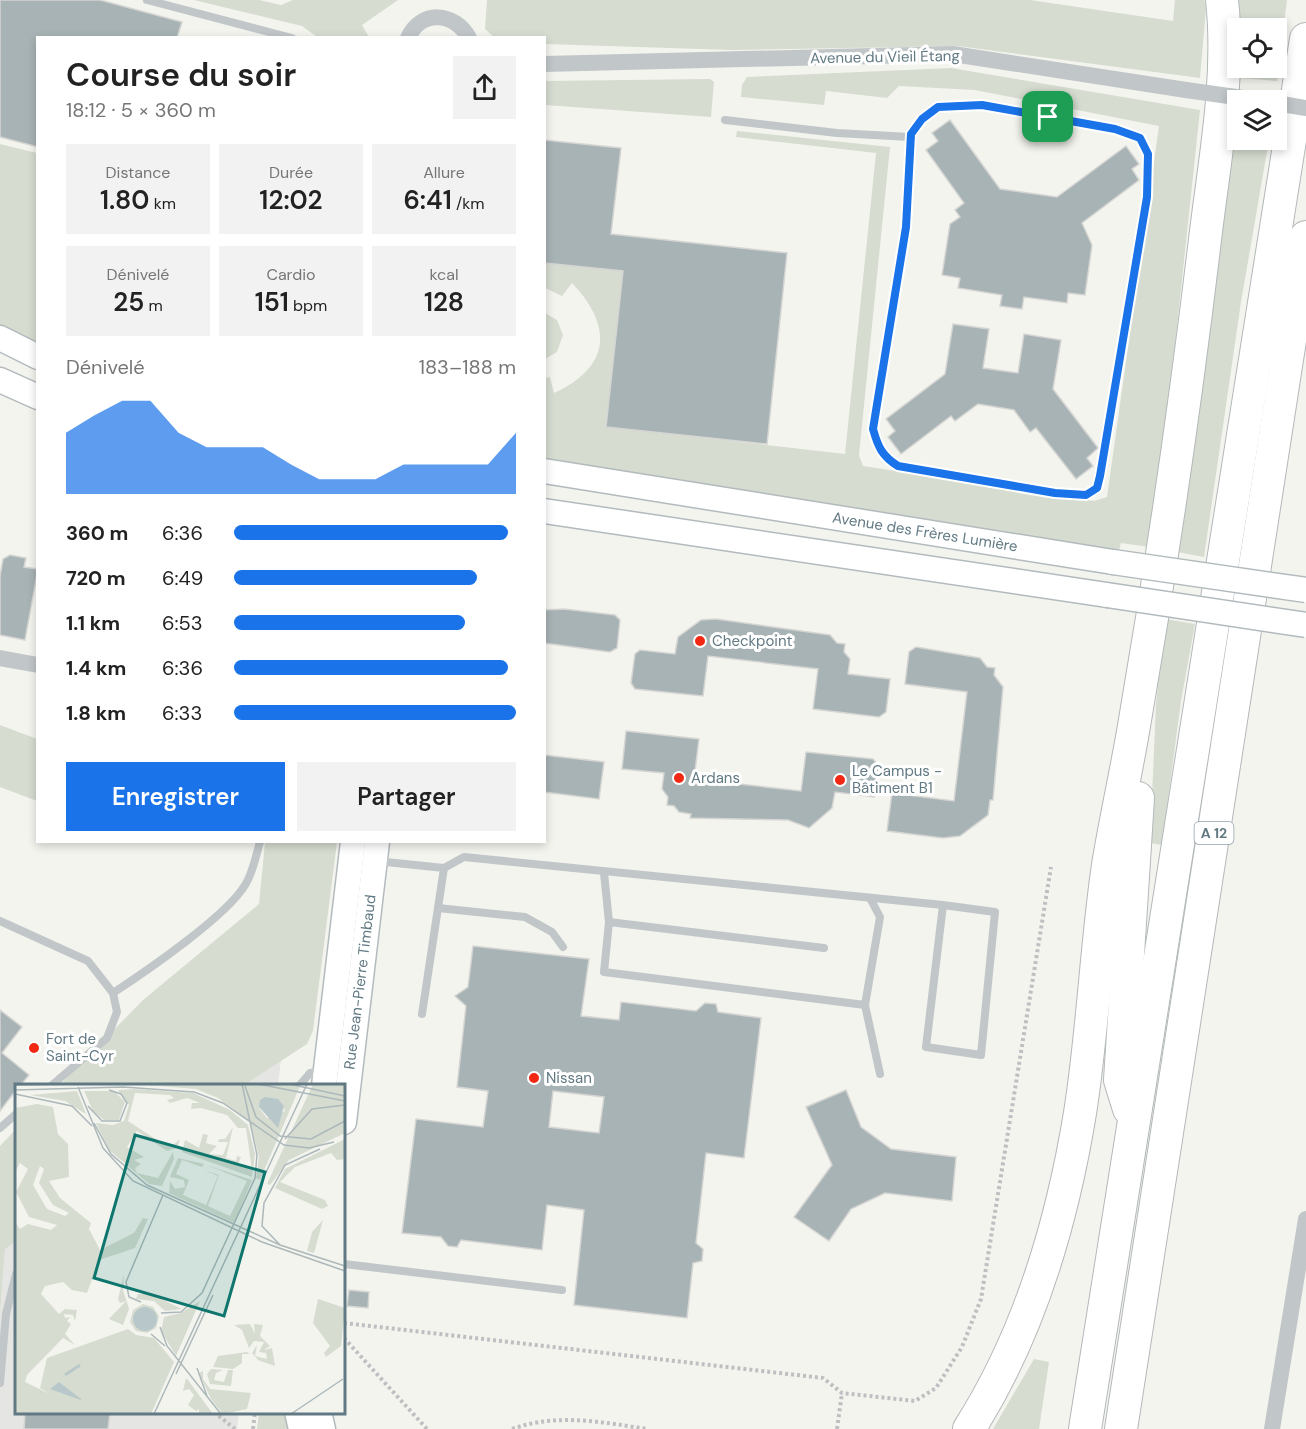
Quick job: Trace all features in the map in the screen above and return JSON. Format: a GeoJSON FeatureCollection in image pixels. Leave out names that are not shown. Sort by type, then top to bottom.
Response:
{"type":"FeatureCollection","features":[{"type":"Feature","properties":{"kind":"highway"},"geometry":{"type":"LineString","coordinates":[[969,1429],[990,1396],[1026,1314],[1064,1191],[1081,1104],[1108,865],[1135,722],[1186,396],[1223,75],[1222,0]]}},
{"type":"Feature","properties":{"kind":"highway","name":"A 12"},"geometry":{"type":"LineString","coordinates":[[1085,1429],[1306,39]]}},
{"type":"Feature","properties":{"kind":"highway","name":"A 12"},"geometry":{"type":"LineString","coordinates":[[1121,1429],[1306,237]]}},
{"type":"Feature","properties":{"kind":"highway"},"geometry":{"type":"LineString","coordinates":[[1134,1124],[1120,1080],[1139,775],[1135,722]]}},
{"type":"Feature","properties":{"kind":"main road"},"geometry":{"type":"LineString","coordinates":[[0,338],[36,356]]}},
{"type":"Feature","properties":{"kind":"main road"},"geometry":{"type":"LineString","coordinates":[[0,380],[36,396]]}},
{"type":"Feature","properties":{"kind":"main road","name":"Avenue des Frères Lumière"},"geometry":{"type":"LineString","coordinates":[[546,471],[1113,562],[1306,590]]}},
{"type":"Feature","properties":{"kind":"main road"},"geometry":{"type":"LineString","coordinates":[[546,486],[570,489],[592,479]]}},
{"type":"Feature","properties":{"kind":"main road"},"geometry":{"type":"LineString","coordinates":[[546,511],[1306,625]]}},
{"type":"Feature","properties":{"kind":"main road","name":"Rue Jean-Pierre Timbaud"},"geometry":{"type":"LineString","coordinates":[[333,1076],[364,851]]}},
{"type":"Feature","properties":{"kind":"main road"},"geometry":{"type":"LineString","coordinates":[[297,1414],[301,1429]]}},
{"type":"Feature","properties":{"kind":"main road"},"geometry":{"type":"LineString","coordinates":[[319,1414],[323,1429]]}},
{"type":"Feature","properties":{"kind":"street"},"geometry":{"type":"LineString","coordinates":[[409,36],[419,22],[440,17],[458,23],[468,36]]}},
{"type":"Feature","properties":{"kind":"street","name":"Avenue du Vieil Étang"},"geometry":{"type":"LineString","coordinates":[[546,64],[952,54],[1227,96]]}},
{"type":"Feature","properties":{"kind":"street"},"geometry":{"type":"LineString","coordinates":[[1287,105],[1306,108]]}},
{"type":"Feature","properties":{"kind":"street"},"geometry":{"type":"LineString","coordinates":[[0,658],[36,665]]}},
{"type":"Feature","properties":{"kind":"street"},"geometry":{"type":"LineString","coordinates":[[1272,1429],[1306,1220]]}},
{"type":"Feature","properties":{"kind":"lane"},"geometry":{"type":"LineString","coordinates":[[147,0],[284,36]]}},
{"type":"Feature","properties":{"kind":"lane"},"geometry":{"type":"LineString","coordinates":[[982,105],[1115,129],[1140,138],[1148,154],[1147,197],[1100,476],[1097,488],[1086,495],[1055,493],[898,466],[885,458],[878,446],[873,429],[906,227],[910,137],[922,119],[938,107],[982,105]]}},
{"type":"Feature","properties":{"kind":"lane"},"geometry":{"type":"LineString","coordinates":[[725,120],[837,133],[910,137]]}},
{"type":"Feature","properties":{"kind":"lane"},"geometry":{"type":"LineString","coordinates":[[113,993],[144,972],[220,912],[246,885],[260,843]]}},
{"type":"Feature","properties":{"kind":"lane"},"geometry":{"type":"LineString","coordinates":[[364,851],[444,868],[464,857],[604,873],[943,905],[995,912],[981,1055],[926,1047],[943,905]]}},
{"type":"Feature","properties":{"kind":"lane"},"geometry":{"type":"LineString","coordinates":[[422,1014],[444,868]]}},
{"type":"Feature","properties":{"kind":"lane"},"geometry":{"type":"LineString","coordinates":[[604,873],[609,922],[604,972],[865,1005]]}},
{"type":"Feature","properties":{"kind":"lane"},"geometry":{"type":"LineString","coordinates":[[870,898],[880,917],[865,1005],[880,1074]]}},
{"type":"Feature","properties":{"kind":"lane"},"geometry":{"type":"LineString","coordinates":[[438,908],[525,917],[552,932],[563,947]]}},
{"type":"Feature","properties":{"kind":"lane"},"geometry":{"type":"LineString","coordinates":[[0,921],[88,961],[113,993],[117,1012],[107,1038],[53,1084]]}},
{"type":"Feature","properties":{"kind":"lane"},"geometry":{"type":"LineString","coordinates":[[609,922],[824,948]]}},
{"type":"Feature","properties":{"kind":"lane"},"geometry":{"type":"LineString","coordinates":[[301,1084],[310,1073],[333,1076]]}},
{"type":"Feature","properties":{"kind":"lane"},"geometry":{"type":"LineString","coordinates":[[0,1128],[15,1115]]}},
{"type":"Feature","properties":{"kind":"lane"},"geometry":{"type":"LineString","coordinates":[[345,1264],[562,1290]]}},
{"type":"Feature","properties":{"kind":"lane"},"geometry":{"type":"LineString","coordinates":[[0,1383],[6,1314],[15,1278]]}},
{"type":"Feature","properties":{"kind":"path"},"geometry":{"type":"LineString","coordinates":[[345,1323],[823,1378],[842,1393],[915,1401],[936,1388],[966,1338],[981,1299],[1051,867]]}},
{"type":"Feature","properties":{"kind":"path"},"geometry":{"type":"LineString","coordinates":[[345,1339],[428,1429]]}},
{"type":"Feature","properties":{"kind":"path"},"geometry":{"type":"LineString","coordinates":[[837,1429],[842,1393]]}},
{"type":"Feature","properties":{"kind":"path"},"geometry":{"type":"LineString","coordinates":[[215,1414],[236,1429]]}},
{"type":"Feature","properties":{"kind":"path"},"geometry":{"type":"LineString","coordinates":[[253,1429],[255,1414]]}},
{"type":"Feature","properties":{"kind":"path"},"geometry":{"type":"LineString","coordinates":[[512,1429],[533,1421],[579,1418],[647,1429]]}},
{"type":"Feature","properties":{"kind":"shaded area"},"geometry":{"type":"Polygon","coordinates":[[[194,0],[259,0],[281,5],[293,0],[398,0],[362,25],[368,36],[316,36],[302,26],[194,0]]]}},
{"type":"Feature","properties":{"kind":"shaded area"},"geometry":{"type":"Polygon","coordinates":[[[487,0],[1030,0],[1173,21],[1175,0],[1204,0],[1206,8],[1200,78],[958,46],[732,50],[546,44],[546,36],[493,36],[485,29],[487,0]]]}},
{"type":"Feature","properties":{"kind":"shaded area"},"geometry":{"type":"Polygon","coordinates":[[[1237,0],[1287,0],[1285,18],[1238,18],[1237,0]]]}},
{"type":"Feature","properties":{"kind":"shaded area"},"geometry":{"type":"Polygon","coordinates":[[[951,68],[1200,110],[1169,402],[1149,547],[1121,543],[1119,550],[546,460],[546,378],[550,377],[554,393],[573,383],[587,371],[596,358],[600,344],[599,330],[594,315],[572,283],[562,296],[546,288],[546,263],[623,271],[607,427],[845,454],[876,153],[736,137],[737,131],[890,147],[859,455],[863,466],[1094,501],[1107,497],[1159,126],[975,90],[899,86],[887,98],[826,91],[824,105],[741,97],[742,85],[747,77],[951,68]]]}},
{"type":"Feature","properties":{"kind":"shaded area"},"geometry":{"type":"Polygon","coordinates":[[[1238,78],[1277,78],[1277,81],[1238,78]]]}},
{"type":"Feature","properties":{"kind":"shaded area"},"geometry":{"type":"Polygon","coordinates":[[[710,79],[714,82],[711,117],[546,105],[546,81],[710,79]]]}},
{"type":"Feature","properties":{"kind":"shaded area"},"geometry":{"type":"Polygon","coordinates":[[[0,144],[36,153],[36,342],[0,326],[0,144]]]}},
{"type":"Feature","properties":{"kind":"shaded area"},"geometry":{"type":"Polygon","coordinates":[[[1230,150],[1267,150],[1241,302],[1204,557],[1177,552],[1230,150]]]}},
{"type":"Feature","properties":{"kind":"shaded area"},"geometry":{"type":"Polygon","coordinates":[[[546,314],[557,320],[563,335],[557,352],[546,358],[546,314]]]}},
{"type":"Feature","properties":{"kind":"shaded area"},"geometry":{"type":"Polygon","coordinates":[[[1165,619],[1195,624],[1181,701],[1162,845],[1150,843],[1156,704],[1165,619]]]}},
{"type":"Feature","properties":{"kind":"shaded area"},"geometry":{"type":"Polygon","coordinates":[[[0,725],[36,739],[36,801],[0,787],[0,725]]]}},
{"type":"Feature","properties":{"kind":"shaded area"},"geometry":{"type":"Polygon","coordinates":[[[265,843],[337,843],[313,1031],[307,1044],[246,1084],[61,1084],[143,1000],[259,904],[265,843]]]}},
{"type":"Feature","properties":{"kind":"shaded area"},"geometry":{"type":"Polygon","coordinates":[[[281,1060],[278,1084],[245,1084],[281,1060]]]}},
{"type":"Feature","properties":{"kind":"shaded area"},"geometry":{"type":"Polygon","coordinates":[[[15,1130],[15,1242],[5,1249],[0,1314],[0,1146],[15,1130]]]}},
{"type":"Feature","properties":{"kind":"shaded area"},"geometry":{"type":"Polygon","coordinates":[[[15,1242],[15,1414],[239,1414],[237,1429],[0,1429],[0,1314],[5,1249],[15,1242]]]}},
{"type":"Feature","properties":{"kind":"shaded area"},"geometry":{"type":"Polygon","coordinates":[[[1034,1359],[1049,1362],[1039,1429],[993,1429],[1034,1359]]]}},
{"type":"Feature","properties":{"kind":"shaded area"},"geometry":{"type":"Polygon","coordinates":[[[259,1414],[286,1414],[289,1429],[257,1429],[259,1414]]]}},
{"type":"Feature","properties":{"kind":"building"},"geometry":{"type":"Polygon","coordinates":[[[0,0],[100,0],[182,22],[178,36],[36,36],[36,146],[0,137],[0,0]]]}},
{"type":"Feature","properties":{"kind":"building"},"geometry":{"type":"Polygon","coordinates":[[[950,120],[1000,189],[1057,197],[1126,146],[1139,164],[1132,169],[1139,180],[1082,223],[1092,245],[1085,295],[1068,293],[1067,303],[1024,297],[1022,309],[1000,306],[1002,295],[958,288],[960,278],[942,275],[950,224],[960,217],[955,210],[964,203],[926,150],[938,141],[932,133],[950,120]]]}},
{"type":"Feature","properties":{"kind":"building"},"geometry":{"type":"Polygon","coordinates":[[[546,140],[621,148],[611,234],[787,253],[767,444],[606,427],[623,271],[546,263],[546,140]]]}},
{"type":"Feature","properties":{"kind":"building"},"geometry":{"type":"Polygon","coordinates":[[[953,324],[989,329],[983,368],[1018,373],[1024,334],[1061,340],[1053,389],[1098,448],[1087,458],[1093,466],[1076,479],[1036,428],[1030,432],[1014,410],[978,404],[955,421],[951,416],[901,454],[888,437],[895,431],[886,419],[945,374],[953,324]]]}},
{"type":"Feature","properties":{"kind":"building"},"geometry":{"type":"Polygon","coordinates":[[[10,555],[26,558],[24,567],[36,569],[25,640],[0,635],[0,576],[3,559],[10,555]]]}},
{"type":"Feature","properties":{"kind":"building"},"geometry":{"type":"Polygon","coordinates":[[[564,609],[615,615],[620,620],[617,648],[610,652],[546,643],[546,610],[564,609]]]}},
{"type":"Feature","properties":{"kind":"building"},"geometry":{"type":"Polygon","coordinates":[[[716,619],[830,635],[837,643],[845,644],[844,652],[850,659],[848,674],[890,679],[886,712],[879,717],[813,709],[818,669],[708,656],[703,696],[635,689],[631,683],[635,654],[640,650],[675,654],[678,637],[701,620],[716,619]]]}},
{"type":"Feature","properties":{"kind":"building"},"geometry":{"type":"Polygon","coordinates":[[[916,647],[980,658],[987,667],[995,668],[994,675],[1003,687],[993,800],[990,800],[988,815],[960,836],[943,838],[887,831],[892,793],[954,801],[967,692],[905,684],[909,652],[916,647]]]}},
{"type":"Feature","properties":{"kind":"building","name":"Le Campus - Bâtiment B1"},"geometry":{"type":"Polygon","coordinates":[[[626,731],[699,739],[694,779],[801,791],[806,752],[873,759],[879,766],[874,797],[835,792],[832,808],[809,828],[788,820],[690,818],[691,814],[679,812],[674,806],[667,805],[668,797],[662,789],[664,773],[622,769],[626,731]]]}},
{"type":"Feature","properties":{"kind":"building"},"geometry":{"type":"Polygon","coordinates":[[[546,755],[604,762],[599,799],[546,792],[546,755]]]}},
{"type":"Feature","properties":{"kind":"building"},"geometry":{"type":"Polygon","coordinates":[[[473,946],[589,959],[581,1016],[619,1020],[621,1002],[696,1011],[705,1003],[716,1004],[718,1012],[761,1018],[744,1158],[706,1153],[696,1243],[703,1249],[702,1261],[693,1263],[687,1318],[574,1305],[584,1210],[547,1205],[542,1250],[461,1240],[457,1247],[448,1246],[441,1237],[402,1233],[416,1119],[483,1127],[488,1091],[457,1087],[466,1006],[455,996],[468,987],[473,946]],[[553,1091],[549,1127],[599,1133],[604,1097],[553,1091]]]}},
{"type":"Feature","properties":{"kind":"building"},"geometry":{"type":"Polygon","coordinates":[[[0,1010],[22,1027],[2,1053],[29,1075],[22,1084],[15,1084],[15,1091],[0,1111],[0,1010]]]}},
{"type":"Feature","properties":{"kind":"building"},"geometry":{"type":"Polygon","coordinates":[[[846,1090],[861,1127],[891,1149],[956,1157],[952,1201],[885,1193],[851,1209],[829,1241],[794,1217],[832,1165],[806,1107],[846,1090]]]}},
{"type":"Feature","properties":{"kind":"building"},"geometry":{"type":"Polygon","coordinates":[[[349,1290],[369,1292],[368,1308],[347,1306],[349,1290]]]}},
{"type":"Feature","properties":{"kind":"building"},"geometry":{"type":"Polygon","coordinates":[[[25,1414],[110,1414],[108,1429],[24,1429],[25,1414]]]}},
{"type":"Feature","properties":{"kind":"place","name":"Checkpoint"},"geometry":{"type":"Point","coordinates":[700,641]}},
{"type":"Feature","properties":{"kind":"place","name":"Ardans"},"geometry":{"type":"Point","coordinates":[679,778]}},
{"type":"Feature","properties":{"kind":"place","name":"Le Campus - Bâtiment B1"},"geometry":{"type":"Point","coordinates":[840,780]}},
{"type":"Feature","properties":{"kind":"place","name":"Fort de Saint-Cyr"},"geometry":{"type":"Point","coordinates":[34,1048]}},
{"type":"Feature","properties":{"kind":"place","name":"Nissan"},"geometry":{"type":"Point","coordinates":[534,1078]}},
{"type":"Feature","properties":{"kind":"route"},"geometry":{"type":"LineString","coordinates":[[982,105],[1048,117],[1115,129],[1140,138],[1148,154],[1147,197],[1100,476],[1097,488],[1086,495],[1055,493],[898,466],[885,458],[878,446],[873,429],[906,227],[911,134],[922,119],[938,107],[982,105]]}}]}
